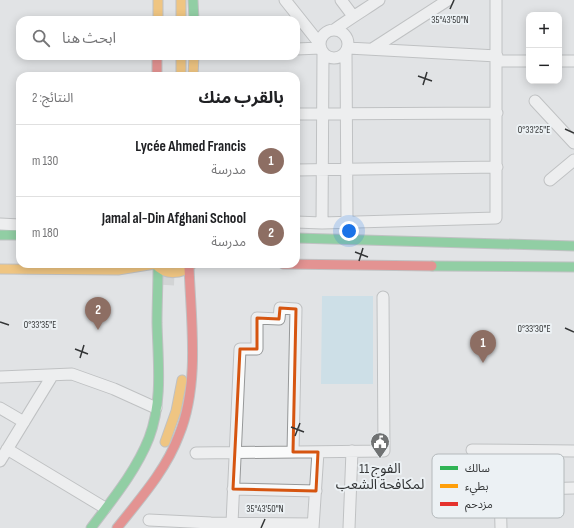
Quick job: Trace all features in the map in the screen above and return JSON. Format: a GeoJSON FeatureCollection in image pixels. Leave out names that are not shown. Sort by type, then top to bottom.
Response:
{"type":"FeatureCollection","features":[{"type":"Feature","properties":{"kind":"main road"},"geometry":{"type":"LineString","coordinates":[[158,0],[158,16]]}},
{"type":"Feature","properties":{"kind":"main road"},"geometry":{"type":"LineString","coordinates":[[167,0],[167,16]]}},
{"type":"Feature","properties":{"kind":"main road"},"geometry":{"type":"LineString","coordinates":[[181,0],[181,16]]}},
{"type":"Feature","properties":{"kind":"main road"},"geometry":{"type":"LineString","coordinates":[[193,0],[194,16]]}},
{"type":"Feature","properties":{"kind":"main road"},"geometry":{"type":"LineString","coordinates":[[157,60],[157,72]]}},
{"type":"Feature","properties":{"kind":"main road"},"geometry":{"type":"LineString","coordinates":[[181,60],[181,72]]}},
{"type":"Feature","properties":{"kind":"main road"},"geometry":{"type":"LineString","coordinates":[[193,72],[194,60]]}},
{"type":"Feature","properties":{"kind":"main road"},"geometry":{"type":"LineString","coordinates":[[0,236],[16,235]]}},
{"type":"Feature","properties":{"kind":"main road"},"geometry":{"type":"LineString","coordinates":[[300,238],[574,246]]}},
{"type":"Feature","properties":{"kind":"main road"},"geometry":{"type":"LineString","coordinates":[[300,264],[574,267]]}},
{"type":"Feature","properties":{"kind":"main road"},"geometry":{"type":"LineString","coordinates":[[0,270],[118,270],[133,268]]}},
{"type":"Feature","properties":{"kind":"main road"},"geometry":{"type":"LineString","coordinates":[[140,459],[149,437],[156,408],[159,380],[156,268]]}},
{"type":"Feature","properties":{"kind":"main road"},"geometry":{"type":"LineString","coordinates":[[161,268],[170,273],[177,273],[186,268]]}},
{"type":"Feature","properties":{"kind":"main road"},"geometry":{"type":"LineString","coordinates":[[117,528],[171,452],[184,423],[189,404],[192,370],[190,268]]}},
{"type":"Feature","properties":{"kind":"main road"},"geometry":{"type":"LineString","coordinates":[[181,282],[181,298]]}},
{"type":"Feature","properties":{"kind":"main road"},"geometry":{"type":"LineString","coordinates":[[166,285],[166,306]]}},
{"type":"Feature","properties":{"kind":"main road"},"geometry":{"type":"LineString","coordinates":[[91,528],[150,446],[155,434],[166,385],[166,334]]}},
{"type":"Feature","properties":{"kind":"main road"},"geometry":{"type":"LineString","coordinates":[[161,450],[176,411],[180,392],[182,368]]}},
{"type":"Feature","properties":{"kind":"main road"},"geometry":{"type":"LineString","coordinates":[[134,506],[155,462]]}},
{"type":"Feature","properties":{"kind":"street"},"geometry":{"type":"LineString","coordinates":[[285,0],[297,16]]}},
{"type":"Feature","properties":{"kind":"street"},"geometry":{"type":"LineString","coordinates":[[341,0],[353,16]]}},
{"type":"Feature","properties":{"kind":"street"},"geometry":{"type":"LineString","coordinates":[[322,223],[323,36],[380,0]]}},
{"type":"Feature","properties":{"kind":"street"},"geometry":{"type":"LineString","coordinates":[[372,49],[448,0]]}},
{"type":"Feature","properties":{"kind":"street"},"geometry":{"type":"LineString","coordinates":[[300,222],[322,223],[496,218],[496,0]]}},
{"type":"Feature","properties":{"kind":"street"},"geometry":{"type":"LineString","coordinates":[[300,19],[330,57],[335,58],[343,55],[347,50],[372,49],[526,61]]}},
{"type":"Feature","properties":{"kind":"street"},"geometry":{"type":"LineString","coordinates":[[334,30],[342,32],[348,43],[346,114],[347,222]]}},
{"type":"Feature","properties":{"kind":"street"},"geometry":{"type":"LineString","coordinates":[[300,50],[322,48]]}},
{"type":"Feature","properties":{"kind":"street"},"geometry":{"type":"LineString","coordinates":[[562,61],[574,61]]}},
{"type":"Feature","properties":{"kind":"street"},"geometry":{"type":"LineString","coordinates":[[535,101],[574,143]]}},
{"type":"Feature","properties":{"kind":"street"},"geometry":{"type":"LineString","coordinates":[[300,114],[497,113]]}},
{"type":"Feature","properties":{"kind":"street"},"geometry":{"type":"LineString","coordinates":[[550,180],[574,160]]}},
{"type":"Feature","properties":{"kind":"street"},"geometry":{"type":"LineString","coordinates":[[300,170],[497,167]]}},
{"type":"Feature","properties":{"kind":"street"},"geometry":{"type":"LineString","coordinates":[[0,224],[16,225]]}},
{"type":"Feature","properties":{"kind":"street"},"geometry":{"type":"LineString","coordinates":[[196,453],[384,451],[382,297]]}},
{"type":"Feature","properties":{"kind":"street"},"geometry":{"type":"LineString","coordinates":[[232,523],[240,349],[257,349],[258,318],[280,319],[280,308],[296,309],[293,452]]}},
{"type":"Feature","properties":{"kind":"street"},"geometry":{"type":"LineString","coordinates":[[0,377],[72,374],[114,389],[156,408]]}},
{"type":"Feature","properties":{"kind":"street"},"geometry":{"type":"LineString","coordinates":[[0,461],[52,376]]}},
{"type":"Feature","properties":{"kind":"street"},"geometry":{"type":"LineString","coordinates":[[0,408],[24,422]]}},
{"type":"Feature","properties":{"kind":"street"},"geometry":{"type":"LineString","coordinates":[[7,449],[105,508]]}},
{"type":"Feature","properties":{"kind":"street"},"geometry":{"type":"LineString","coordinates":[[472,450],[574,451]]}},
{"type":"Feature","properties":{"kind":"street"},"geometry":{"type":"LineString","coordinates":[[349,528],[352,451]]}},
{"type":"Feature","properties":{"kind":"street"},"geometry":{"type":"LineString","coordinates":[[149,520],[211,525],[232,523],[313,526],[318,452]]}},
{"type":"Feature","properties":{"kind":"street"},"geometry":{"type":"LineString","coordinates":[[564,488],[574,488]]}},
{"type":"Feature","properties":{"kind":"street"},"geometry":{"type":"LineString","coordinates":[[233,489],[316,491]]}},
{"type":"Feature","properties":{"kind":"street"},"geometry":{"type":"LineString","coordinates":[[501,518],[501,528]]}},
{"type":"Feature","properties":{"kind":"highlighted area"},"geometry":{"type":"Polygon","coordinates":[[[280,308],[296,309],[293,452],[318,452],[316,491],[233,489],[240,349],[257,349],[257,318],[279,319],[280,308]]]}},
{"type":"Feature","properties":{"kind":"shaded area"},"geometry":{"type":"Polygon","coordinates":[[[322,296],[373,296],[373,384],[321,384],[322,296]]]}},
{"type":"Feature","properties":{"kind":"tunnel"},"geometry":{"type":"LineString","coordinates":[[166,285],[167,268]]}},
{"type":"Feature","properties":{"kind":"traffic: fast"},"geometry":{"type":"LineString","coordinates":[[193,0],[194,16]]}},
{"type":"Feature","properties":{"kind":"traffic: fast"},"geometry":{"type":"LineString","coordinates":[[0,235],[16,235]]}},
{"type":"Feature","properties":{"kind":"traffic: fast"},"geometry":{"type":"LineString","coordinates":[[300,238],[574,246]]}},
{"type":"Feature","properties":{"kind":"traffic: fast"},"geometry":{"type":"LineString","coordinates":[[432,266],[574,267]]}},
{"type":"Feature","properties":{"kind":"traffic: fast"},"geometry":{"type":"LineString","coordinates":[[91,528],[123,485],[137,462],[144,450],[153,424],[159,381],[157,323],[158,268]]}},
{"type":"Feature","properties":{"kind":"traffic: slow"},"geometry":{"type":"LineString","coordinates":[[158,0],[158,16]]}},
{"type":"Feature","properties":{"kind":"traffic: slow"},"geometry":{"type":"LineString","coordinates":[[181,0],[181,16]]}},
{"type":"Feature","properties":{"kind":"traffic: slow"},"geometry":{"type":"LineString","coordinates":[[181,60],[181,72]]}},
{"type":"Feature","properties":{"kind":"traffic: slow"},"geometry":{"type":"LineString","coordinates":[[193,72],[194,60]]}},
{"type":"Feature","properties":{"kind":"traffic: slow"},"geometry":{"type":"LineString","coordinates":[[0,269],[118,270],[130,268]]}},
{"type":"Feature","properties":{"kind":"traffic: slow"},"geometry":{"type":"LineString","coordinates":[[159,268],[164,271],[174,273],[188,268]]}},
{"type":"Feature","properties":{"kind":"traffic: slow"},"geometry":{"type":"LineString","coordinates":[[165,442],[176,411],[182,380]]}},
{"type":"Feature","properties":{"kind":"traffic: jam"},"geometry":{"type":"LineString","coordinates":[[157,60],[157,72]]}},
{"type":"Feature","properties":{"kind":"traffic: jam"},"geometry":{"type":"LineString","coordinates":[[300,264],[432,266]]}},
{"type":"Feature","properties":{"kind":"traffic: jam"},"geometry":{"type":"LineString","coordinates":[[117,528],[160,472],[174,448],[186,415],[190,395],[193,352],[189,268]]}},
{"type":"Feature","properties":{"kind":"place","name":"Jamal al-Din Afghani School"},"geometry":{"type":"Point","coordinates":[98,330]}},
{"type":"Feature","properties":{"kind":"place","name":"Lycée Ahmed Francis"},"geometry":{"type":"Point","coordinates":[483,363]}},
{"type":"Feature","properties":{"kind":"place","name":"الفوج 11 لمكافحة الشعب"},"geometry":{"type":"Point","coordinates":[380,459]}}]}
